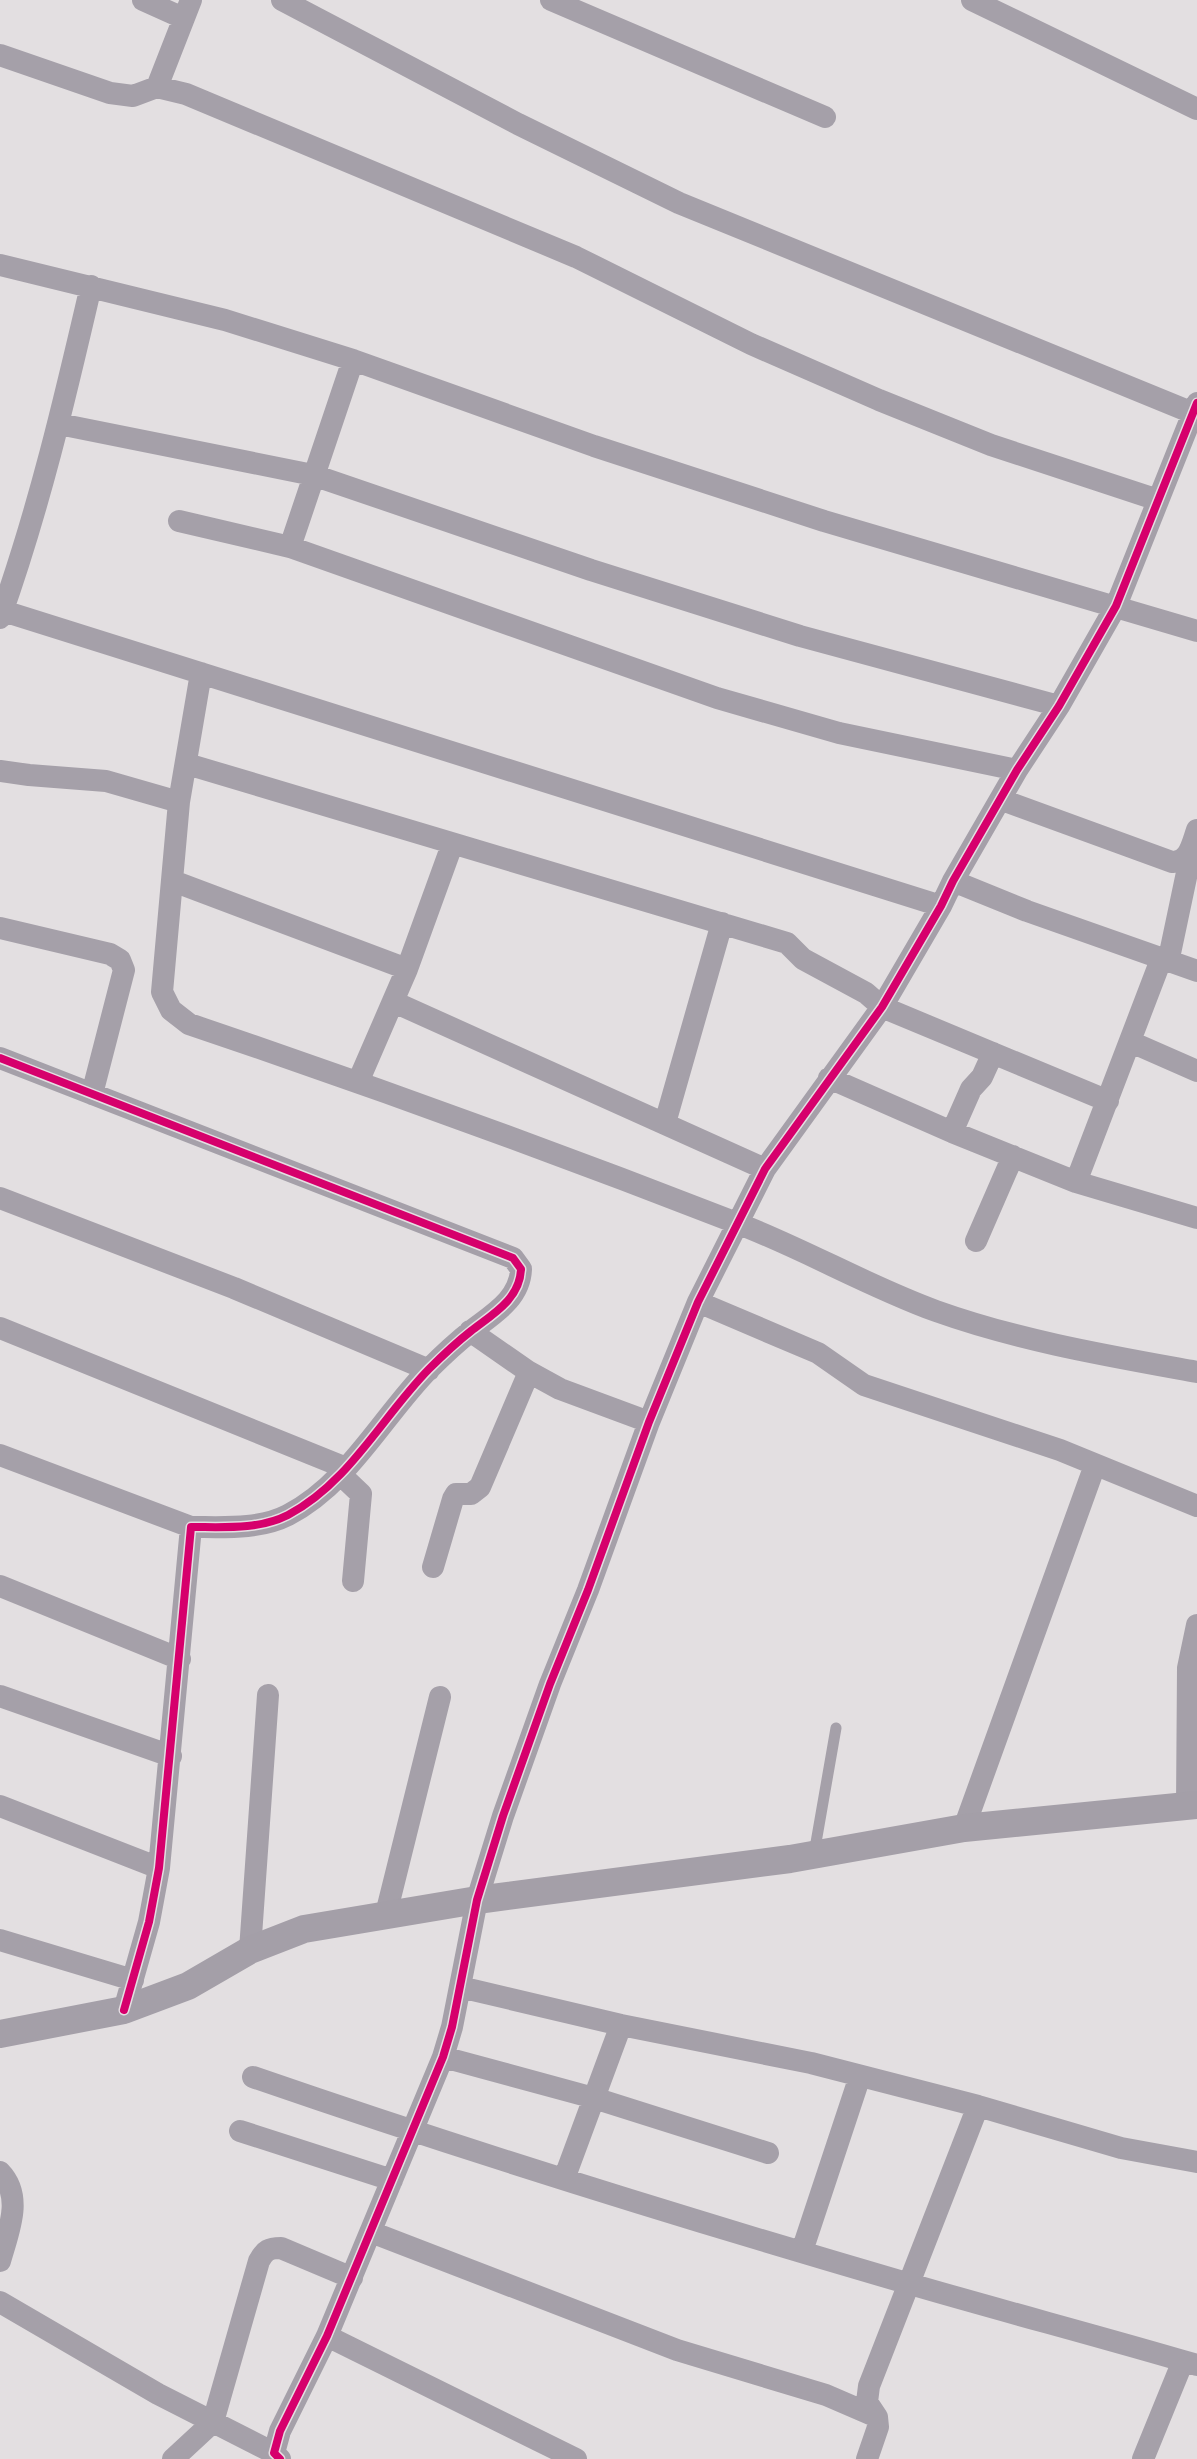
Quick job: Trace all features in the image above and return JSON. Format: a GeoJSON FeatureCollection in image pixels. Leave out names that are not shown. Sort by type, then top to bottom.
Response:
{"type":"FeatureCollection","features":[{"type":"Feature","properties":{"kind":"street"},"geometry":{"type":"LineString","coordinates":[[143,0],[187,9],[157,87]]}},
{"type":"Feature","properties":{"kind":"street"},"geometry":{"type":"LineString","coordinates":[[0,2302],[158,2394],[213,2422],[269,2455],[327,2336],[442,2057],[452,2027],[477,1900],[503,1816],[550,1684],[616,1518],[649,1422],[698,1302],[765,1169],[882,1007],[941,906],[953,881],[1002,800],[1017,770],[1059,706],[1116,606],[1195,408],[680,203],[518,124],[282,0]]}},
{"type":"Feature","properties":{"kind":"street"},"geometry":{"type":"LineString","coordinates":[[551,0],[825,117]]}},
{"type":"Feature","properties":{"kind":"street"},"geometry":{"type":"LineString","coordinates":[[972,0],[1197,109]]}},
{"type":"Feature","properties":{"kind":"street"},"geometry":{"type":"LineString","coordinates":[[0,55],[110,93],[133,96],[157,87],[205,101],[567,253],[751,344],[879,400],[990,445],[1158,500]]}},
{"type":"Feature","properties":{"kind":"street"},"geometry":{"type":"LineString","coordinates":[[0,265],[225,320],[353,360],[594,446],[824,521],[1197,631]]}},
{"type":"Feature","properties":{"kind":"street"},"geometry":{"type":"LineString","coordinates":[[91,286],[60,424],[36,510],[1,613],[201,673],[941,906]]}},
{"type":"Feature","properties":{"kind":"street"},"geometry":{"type":"LineString","coordinates":[[290,547],[353,360]]}},
{"type":"Feature","properties":{"kind":"street"},"geometry":{"type":"LineString","coordinates":[[60,424],[313,476],[591,570],[800,636],[1059,706]]}},
{"type":"Feature","properties":{"kind":"street"},"geometry":{"type":"LineString","coordinates":[[179,521],[290,547],[717,698],[838,733],[1017,770]]}},
{"type":"Feature","properties":{"kind":"street"},"geometry":{"type":"LineString","coordinates":[[201,673],[179,802],[162,992],[171,1010],[189,1024],[358,1082],[737,1223],[934,1310],[1014,1335],[1084,1351],[1197,1372]]}},
{"type":"Feature","properties":{"kind":"street"},"geometry":{"type":"LineString","coordinates":[[187,764],[452,845],[787,943],[803,959],[866,993],[882,1007],[1108,1101]]}},
{"type":"Feature","properties":{"kind":"street"},"geometry":{"type":"LineString","coordinates":[[0,771],[29,776],[106,780],[179,802]]}},
{"type":"Feature","properties":{"kind":"street"},"geometry":{"type":"LineString","coordinates":[[1002,800],[1172,862],[1179,862],[1185,858],[1197,830]]}},
{"type":"Feature","properties":{"kind":"street"},"geometry":{"type":"LineString","coordinates":[[358,1082],[407,970],[452,845]]}},
{"type":"Feature","properties":{"kind":"street"},"geometry":{"type":"LineString","coordinates":[[1162,957],[1169,958],[1189,863]]}},
{"type":"Feature","properties":{"kind":"street"},"geometry":{"type":"LineString","coordinates":[[173,881],[407,970]]}},
{"type":"Feature","properties":{"kind":"street"},"geometry":{"type":"LineString","coordinates":[[953,881],[1027,911],[1162,957],[1197,971]]}},
{"type":"Feature","properties":{"kind":"street"},"geometry":{"type":"LineString","coordinates":[[665,1123],[722,923]]}},
{"type":"Feature","properties":{"kind":"street"},"geometry":{"type":"LineString","coordinates":[[0,928],[110,954],[120,960],[124,970],[92,1094]]}},
{"type":"Feature","properties":{"kind":"street"},"geometry":{"type":"LineString","coordinates":[[1076,1182],[1162,957]]}},
{"type":"Feature","properties":{"kind":"street"},"geometry":{"type":"LineString","coordinates":[[394,1002],[765,1169]]}},
{"type":"Feature","properties":{"kind":"street"},"geometry":{"type":"LineString","coordinates":[[1131,1042],[1197,1072]]}},
{"type":"Feature","properties":{"kind":"street"},"geometry":{"type":"LineString","coordinates":[[952,1132],[971,1089],[982,1077],[993,1053]]}},
{"type":"Feature","properties":{"kind":"street"},"geometry":{"type":"LineString","coordinates":[[0,1058],[512,1258],[521,1269],[520,1281],[514,1294],[492,1316],[470,1331],[429,1370],[343,1471],[319,1495],[286,1516],[245,1526],[191,1527],[0,1455]]}},
{"type":"Feature","properties":{"kind":"street"},"geometry":{"type":"LineString","coordinates":[[830,1078],[952,1132],[1076,1182],[1197,1218]]}},
{"type":"Feature","properties":{"kind":"street"},"geometry":{"type":"LineString","coordinates":[[976,1241],[1013,1156]]}},
{"type":"Feature","properties":{"kind":"street"},"geometry":{"type":"LineString","coordinates":[[0,1198],[234,1288],[429,1370]]}},
{"type":"Feature","properties":{"kind":"street"},"geometry":{"type":"LineString","coordinates":[[698,1302],[818,1353],[864,1385],[996,1427],[1197,1506]]}},
{"type":"Feature","properties":{"kind":"street"},"geometry":{"type":"LineString","coordinates":[[0,1328],[343,1471],[361,1494],[353,1581]]}},
{"type":"Feature","properties":{"kind":"street"},"geometry":{"type":"LineString","coordinates":[[470,1331],[529,1372],[560,1389],[649,1422]]}},
{"type":"Feature","properties":{"kind":"street"},"geometry":{"type":"LineString","coordinates":[[433,1567],[452,1499],[456,1494],[461,1492],[471,1494],[480,1487],[529,1372]]}},
{"type":"Feature","properties":{"kind":"street"},"geometry":{"type":"LineString","coordinates":[[964,1828],[1095,1465]]}},
{"type":"Feature","properties":{"kind":"street"},"geometry":{"type":"LineString","coordinates":[[124,2010],[149,1922],[159,1868],[191,1527]]}},
{"type":"Feature","properties":{"kind":"street"},"geometry":{"type":"LineString","coordinates":[[0,1586],[180,1658]]}},
{"type":"Feature","properties":{"kind":"street"},"geometry":{"type":"LineString","coordinates":[[0,2034],[124,2010],[188,1986],[250,1950],[304,1929],[477,1900],[814,1854],[964,1828],[1192,1806],[1188,1668],[1197,1625]]}},
{"type":"Feature","properties":{"kind":"street"},"geometry":{"type":"LineString","coordinates":[[250,1950],[268,1695]]}},
{"type":"Feature","properties":{"kind":"street"},"geometry":{"type":"LineString","coordinates":[[0,1696],[171,1756]]}},
{"type":"Feature","properties":{"kind":"street"},"geometry":{"type":"LineString","coordinates":[[386,1914],[440,1697]]}},
{"type":"Feature","properties":{"kind":"street"},"geometry":{"type":"LineString","coordinates":[[0,1806],[159,1868]]}},
{"type":"Feature","properties":{"kind":"street"},"geometry":{"type":"LineString","coordinates":[[0,1940],[133,1980]]}},
{"type":"Feature","properties":{"kind":"street"},"geometry":{"type":"LineString","coordinates":[[460,1987],[621,2025],[811,2063],[978,2106],[1121,2148],[1197,2162]]}},
{"type":"Feature","properties":{"kind":"street"},"geometry":{"type":"LineString","coordinates":[[564,2179],[621,2025]]}},
{"type":"Feature","properties":{"kind":"street"},"geometry":{"type":"LineString","coordinates":[[442,2057],[594,2098],[768,2153]]}},
{"type":"Feature","properties":{"kind":"street"},"geometry":{"type":"LineString","coordinates":[[802,2251],[860,2076]]}},
{"type":"Feature","properties":{"kind":"street"},"geometry":{"type":"LineString","coordinates":[[252,2078],[412,2132],[564,2179],[910,2284],[1190,2363],[1143,2459]]}},
{"type":"Feature","properties":{"kind":"street"},"geometry":{"type":"LineString","coordinates":[[867,2459],[878,2427],[878,2416],[867,2402],[869,2386],[978,2106]]}},
{"type":"Feature","properties":{"kind":"street"},"geometry":{"type":"LineString","coordinates":[[240,2131],[392,2180]]}},
{"type":"Feature","properties":{"kind":"street"},"geometry":{"type":"LineString","coordinates":[[0,2172],[9,2181],[14,2209],[0,2261]]}},
{"type":"Feature","properties":{"kind":"street"},"geometry":{"type":"LineString","coordinates":[[371,2232],[677,2350],[826,2396],[878,2416]]}},
{"type":"Feature","properties":{"kind":"street"},"geometry":{"type":"LineString","coordinates":[[173,2459],[213,2422],[259,2260],[264,2251],[271,2248],[281,2248],[352,2278]]}},
{"type":"Feature","properties":{"kind":"street"},"geometry":{"type":"LineString","coordinates":[[327,2336],[576,2459]]}},
{"type":"Feature","properties":{"kind":"lane"},"geometry":{"type":"LineString","coordinates":[[814,1854],[836,1728]]}},
{"type":"Feature","properties":{"kind":"cycle path"},"geometry":{"type":"LineString","coordinates":[[280,2459],[274,2453],[280,2431],[327,2336],[443,2057],[452,2027],[477,1900],[503,1816],[550,1684],[588,1590],[649,1422],[698,1302],[765,1169],[882,1007],[1017,770],[1059,706],[1116,606],[1197,403]]}},
{"type":"Feature","properties":{"kind":"cycle path"},"geometry":{"type":"LineString","coordinates":[[0,1058],[513,1258],[521,1269],[516,1289],[504,1305],[460,1340],[429,1369],[364,1448],[310,1502],[288,1515],[265,1523],[240,1527],[191,1527],[159,1868],[149,1922],[124,2010]]}}]}
